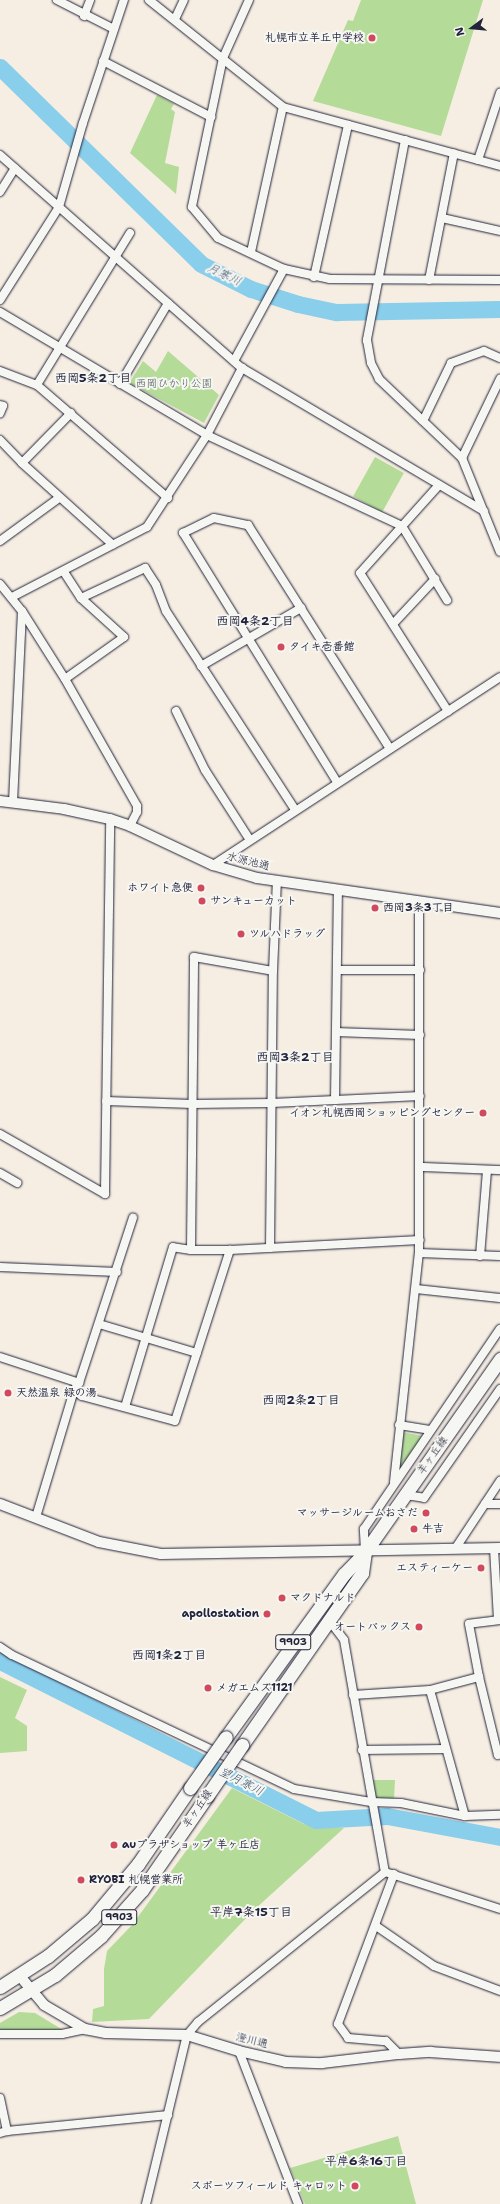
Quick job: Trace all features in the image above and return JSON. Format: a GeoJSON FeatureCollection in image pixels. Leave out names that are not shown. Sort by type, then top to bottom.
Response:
{"type":"FeatureCollection","features":[{"type":"Feature","properties":{"kind":"main road","name":"羊ヶ丘線"},"geometry":{"type":"LineString","coordinates":[[0,1987],[20,1976],[72,1937],[109,1900],[138,1864],[226,1736],[344,1574],[365,1552],[500,1359]]}},
{"type":"Feature","properties":{"kind":"main road","name":"羊ヶ丘線"},"geometry":{"type":"LineString","coordinates":[[0,2008],[32,1990],[80,1955],[125,1911],[362,1573],[365,1552]]}},
{"type":"Feature","properties":{"kind":"street"},"geometry":{"type":"LineString","coordinates":[[57,0],[84,16],[114,29]]}},
{"type":"Feature","properties":{"kind":"street"},"geometry":{"type":"LineString","coordinates":[[84,16],[90,0]]}},
{"type":"Feature","properties":{"kind":"street"},"geometry":{"type":"LineString","coordinates":[[0,300],[59,207],[103,60],[124,0]]}},
{"type":"Feature","properties":{"kind":"street"},"geometry":{"type":"LineString","coordinates":[[149,0],[175,19],[283,107],[500,166]]}},
{"type":"Feature","properties":{"kind":"street"},"geometry":{"type":"LineString","coordinates":[[175,19],[184,0]]}},
{"type":"Feature","properties":{"kind":"street"},"geometry":{"type":"LineString","coordinates":[[249,0],[223,58],[192,207],[218,238],[251,252],[284,269],[314,277],[377,284],[429,280],[500,279]]}},
{"type":"Feature","properties":{"kind":"street"},"geometry":{"type":"LineString","coordinates":[[103,60],[211,117]]}},
{"type":"Feature","properties":{"kind":"street"},"geometry":{"type":"LineString","coordinates":[[478,160],[500,93]]}},
{"type":"Feature","properties":{"kind":"street"},"geometry":{"type":"LineString","coordinates":[[251,252],[283,107]]}},
{"type":"Feature","properties":{"kind":"street"},"geometry":{"type":"LineString","coordinates":[[314,277],[348,125]]}},
{"type":"Feature","properties":{"kind":"street"},"geometry":{"type":"LineString","coordinates":[[405,140],[366,340],[371,363],[379,380],[462,458],[484,511],[497,532],[500,552]]}},
{"type":"Feature","properties":{"kind":"street"},"geometry":{"type":"LineString","coordinates":[[429,280],[454,153]]}},
{"type":"Feature","properties":{"kind":"street"},"geometry":{"type":"LineString","coordinates":[[0,155],[242,368],[484,511]]}},
{"type":"Feature","properties":{"kind":"street"},"geometry":{"type":"LineString","coordinates":[[0,192],[15,168]]}},
{"type":"Feature","properties":{"kind":"street"},"geometry":{"type":"LineString","coordinates":[[442,218],[500,231]]}},
{"type":"Feature","properties":{"kind":"street"},"geometry":{"type":"LineString","coordinates":[[37,385],[61,349],[114,255],[130,233]]}},
{"type":"Feature","properties":{"kind":"street"},"geometry":{"type":"LineString","coordinates":[[234,361],[265,309],[284,269]]}},
{"type":"Feature","properties":{"kind":"street"},"geometry":{"type":"LineString","coordinates":[[120,384],[168,303]]}},
{"type":"Feature","properties":{"kind":"street"},"geometry":{"type":"LineString","coordinates":[[0,312],[207,435],[402,526],[435,579],[446,600]]}},
{"type":"Feature","properties":{"kind":"street"},"geometry":{"type":"LineString","coordinates":[[423,421],[451,363],[484,351],[500,358]]}},
{"type":"Feature","properties":{"kind":"street"},"geometry":{"type":"LineString","coordinates":[[12,597],[64,572],[147,527],[168,498],[207,435],[242,368]]}},
{"type":"Feature","properties":{"kind":"street"},"geometry":{"type":"LineString","coordinates":[[0,371],[37,385],[168,498]]}},
{"type":"Feature","properties":{"kind":"street"},"geometry":{"type":"LineString","coordinates":[[462,458],[500,379]]}},
{"type":"Feature","properties":{"kind":"street"},"geometry":{"type":"LineString","coordinates":[[0,405],[3,406],[0,413]]}},
{"type":"Feature","properties":{"kind":"street"},"geometry":{"type":"LineString","coordinates":[[22,463],[71,413]]}},
{"type":"Feature","properties":{"kind":"street"},"geometry":{"type":"LineString","coordinates":[[0,440],[59,498],[113,545]]}},
{"type":"Feature","properties":{"kind":"street"},"geometry":{"type":"LineString","coordinates":[[439,485],[360,573],[448,711]]}},
{"type":"Feature","properties":{"kind":"street"},"geometry":{"type":"LineString","coordinates":[[0,541],[59,498]]}},
{"type":"Feature","properties":{"kind":"street"},"geometry":{"type":"LineString","coordinates":[[338,782],[183,533],[214,518],[248,525],[390,749]]}},
{"type":"Feature","properties":{"kind":"street"},"geometry":{"type":"LineString","coordinates":[[81,598],[145,568],[156,585],[166,611],[294,810]]}},
{"type":"Feature","properties":{"kind":"street"},"geometry":{"type":"LineString","coordinates":[[64,572],[81,598],[124,638],[65,679]]}},
{"type":"Feature","properties":{"kind":"street"},"geometry":{"type":"LineString","coordinates":[[393,624],[435,579]]}},
{"type":"Feature","properties":{"kind":"street"},"geometry":{"type":"LineString","coordinates":[[0,584],[22,610],[65,679],[137,806],[137,812],[130,826]]}},
{"type":"Feature","properties":{"kind":"street"},"geometry":{"type":"LineString","coordinates":[[201,666],[301,608]]}},
{"type":"Feature","properties":{"kind":"street"},"geometry":{"type":"LineString","coordinates":[[13,802],[22,610]]}},
{"type":"Feature","properties":{"kind":"street"},"geometry":{"type":"LineString","coordinates":[[213,865],[294,810],[500,677]]}},
{"type":"Feature","properties":{"kind":"street"},"geometry":{"type":"LineString","coordinates":[[176,711],[205,770],[250,840]]}},
{"type":"Feature","properties":{"kind":"street","name":"水源池通"},"geometry":{"type":"LineString","coordinates":[[0,801],[64,809],[110,819],[130,826],[213,865],[235,873],[277,881],[500,913]]}},
{"type":"Feature","properties":{"kind":"street"},"geometry":{"type":"LineString","coordinates":[[0,1134],[105,1194],[110,819]]}},
{"type":"Feature","properties":{"kind":"street"},"geometry":{"type":"LineString","coordinates":[[270,1248],[273,971],[277,881]]}},
{"type":"Feature","properties":{"kind":"street"},"geometry":{"type":"LineString","coordinates":[[335,1100],[338,890]]}},
{"type":"Feature","properties":{"kind":"street"},"geometry":{"type":"LineString","coordinates":[[394,1482],[399,1425],[416,1289],[420,1240],[421,1167],[419,901]]}},
{"type":"Feature","properties":{"kind":"street"},"geometry":{"type":"LineString","coordinates":[[191,1250],[194,957],[273,971]]}},
{"type":"Feature","properties":{"kind":"street"},"geometry":{"type":"LineString","coordinates":[[338,970],[420,970]]}},
{"type":"Feature","properties":{"kind":"street"},"geometry":{"type":"LineString","coordinates":[[336,1032],[420,1035]]}},
{"type":"Feature","properties":{"kind":"street"},"geometry":{"type":"LineString","coordinates":[[106,1101],[192,1104],[272,1103],[420,1096]]}},
{"type":"Feature","properties":{"kind":"street"},"geometry":{"type":"LineString","coordinates":[[421,1167],[500,1170]]}},
{"type":"Feature","properties":{"kind":"street"},"geometry":{"type":"LineString","coordinates":[[480,1256],[487,1170]]}},
{"type":"Feature","properties":{"kind":"street"},"geometry":{"type":"LineString","coordinates":[[0,1173],[17,1183]]}},
{"type":"Feature","properties":{"kind":"street"},"geometry":{"type":"LineString","coordinates":[[36,1517],[74,1390],[79,1383],[117,1272],[133,1218]]}},
{"type":"Feature","properties":{"kind":"street"},"geometry":{"type":"LineString","coordinates":[[125,1407],[147,1339],[173,1246],[191,1250],[230,1250],[420,1240]]}},
{"type":"Feature","properties":{"kind":"street"},"geometry":{"type":"LineString","coordinates":[[74,1390],[82,1396],[175,1422],[230,1250]]}},
{"type":"Feature","properties":{"kind":"street"},"geometry":{"type":"LineString","coordinates":[[419,1253],[500,1256]]}},
{"type":"Feature","properties":{"kind":"street"},"geometry":{"type":"LineString","coordinates":[[0,1267],[117,1272]]}},
{"type":"Feature","properties":{"kind":"street"},"geometry":{"type":"LineString","coordinates":[[416,1289],[500,1298]]}},
{"type":"Feature","properties":{"kind":"street"},"geometry":{"type":"LineString","coordinates":[[99,1324],[197,1353]]}},
{"type":"Feature","properties":{"kind":"street"},"geometry":{"type":"LineString","coordinates":[[365,1552],[364,1530],[394,1482],[500,1329]]}},
{"type":"Feature","properties":{"kind":"street"},"geometry":{"type":"LineString","coordinates":[[0,1357],[79,1383]]}},
{"type":"Feature","properties":{"kind":"street"},"geometry":{"type":"LineString","coordinates":[[406,1495],[424,1498],[500,1389]]}},
{"type":"Feature","properties":{"kind":"street"},"geometry":{"type":"LineString","coordinates":[[399,1425],[430,1430]]}},
{"type":"Feature","properties":{"kind":"street"},"geometry":{"type":"LineString","coordinates":[[455,1549],[500,1481]]}},
{"type":"Feature","properties":{"kind":"street"},"geometry":{"type":"LineString","coordinates":[[0,1504],[99,1542],[147,1553],[176,1555],[497,1548],[499,1620],[469,1624],[479,1677],[498,1754],[500,1754]]}},
{"type":"Feature","properties":{"kind":"street"},"geometry":{"type":"LineString","coordinates":[[485,1504],[500,1504]]}},
{"type":"Feature","properties":{"kind":"street"},"geometry":{"type":"LineString","coordinates":[[329,1620],[344,1640],[362,1750],[385,1872]]}},
{"type":"Feature","properties":{"kind":"street"},"geometry":{"type":"LineString","coordinates":[[0,1647],[12,1655],[288,1786],[372,1804],[401,1803],[465,1816],[500,1815]]}},
{"type":"Feature","properties":{"kind":"street"},"geometry":{"type":"LineString","coordinates":[[353,1694],[430,1690],[479,1677]]}},
{"type":"Feature","properties":{"kind":"street"},"geometry":{"type":"LineString","coordinates":[[430,1690],[465,1816]]}},
{"type":"Feature","properties":{"kind":"street"},"geometry":{"type":"LineString","coordinates":[[362,1750],[446,1749]]}},
{"type":"Feature","properties":{"kind":"street"},"geometry":{"type":"LineString","coordinates":[[385,1872],[500,1909]]}},
{"type":"Feature","properties":{"kind":"street"},"geometry":{"type":"LineString","coordinates":[[146,2204],[187,2035],[198,2022],[385,1872]]}},
{"type":"Feature","properties":{"kind":"street"},"geometry":{"type":"LineString","coordinates":[[394,1874],[376,1926],[338,2024],[348,2038],[386,2041],[399,2054]]}},
{"type":"Feature","properties":{"kind":"street"},"geometry":{"type":"LineString","coordinates":[[376,1926],[434,1966],[500,1991]]}},
{"type":"Feature","properties":{"kind":"street","name":"澄川通"},"geometry":{"type":"LineString","coordinates":[[20,1976],[44,2005],[85,2029],[106,2033],[187,2035],[240,2051],[286,2062],[322,2063],[399,2054],[431,2052],[500,2057]]}},
{"type":"Feature","properties":{"kind":"street"},"geometry":{"type":"LineString","coordinates":[[0,2034],[62,2034],[85,2029]]}},
{"type":"Feature","properties":{"kind":"street"},"geometry":{"type":"LineString","coordinates":[[240,2051],[298,2204]]}},
{"type":"Feature","properties":{"kind":"street"},"geometry":{"type":"LineString","coordinates":[[0,2098],[4,2132],[168,2115]]}},
{"type":"Feature","properties":{"kind":"green space","name":"札幌市立羊丘中学校"},"geometry":{"type":"Polygon","coordinates":[[[361,0],[483,0],[441,136],[313,101],[348,20],[353,21],[361,0]]]}},
{"type":"Feature","properties":{"kind":"green space"},"geometry":{"type":"Polygon","coordinates":[[[157,95],[174,104],[171,109],[175,112],[165,163],[179,167],[176,194],[130,153],[157,95]]]}},
{"type":"Feature","properties":{"kind":"green space","name":"西岡ひかり公園"},"geometry":{"type":"Polygon","coordinates":[[[168,351],[219,395],[204,423],[131,384],[131,380],[143,361],[156,372],[168,351]]]}},
{"type":"Feature","properties":{"kind":"green space"},"geometry":{"type":"Polygon","coordinates":[[[375,457],[404,473],[382,512],[353,496],[375,457]]]}},
{"type":"Feature","properties":{"kind":"green space"},"geometry":{"type":"Polygon","coordinates":[[[401,1432],[423,1436],[397,1471],[401,1432]]]}},
{"type":"Feature","properties":{"kind":"green space"},"geometry":{"type":"Polygon","coordinates":[[[0,1677],[27,1690],[15,1718],[27,1726],[27,1751],[0,1753],[0,1677]]]}},
{"type":"Feature","properties":{"kind":"green space"},"geometry":{"type":"Polygon","coordinates":[[[370,1780],[395,1780],[394,1800],[375,1800],[370,1780]]]}},
{"type":"Feature","properties":{"kind":"green space"},"geometry":{"type":"Polygon","coordinates":[[[232,1788],[304,1824],[344,1828],[253,1911],[149,2019],[92,2022],[93,2009],[104,2006],[104,1969],[107,1951],[132,1925],[232,1788]]]}},
{"type":"Feature","properties":{"kind":"green space"},"geometry":{"type":"Polygon","coordinates":[[[19,2012],[35,2013],[63,2030],[0,2031],[0,2023],[19,2012]]]}},
{"type":"Feature","properties":{"kind":"green space","name":"スポーツフィールド キャロット"},"geometry":{"type":"Polygon","coordinates":[[[398,2136],[416,2204],[305,2204],[290,2168],[398,2136]]]}},
{"type":"Feature","properties":{"kind":"waterway","name":"月寒川"},"geometry":{"type":"LineString","coordinates":[[0,67],[201,264],[251,289],[298,304],[337,312],[500,309]]}},
{"type":"Feature","properties":{"kind":"waterway","name":"望月寒川"},"geometry":{"type":"LineString","coordinates":[[0,1661],[316,1820],[387,1816],[500,1837]]}},
{"type":"Feature","properties":{"kind":"place","name":"札幌市立羊丘中学校"},"geometry":{"type":"Point","coordinates":[372,38]}},
{"type":"Feature","properties":{"kind":"place","name":"タイキ壱番館"},"geometry":{"type":"Point","coordinates":[281,647]}},
{"type":"Feature","properties":{"kind":"place","name":"ホワイト急便"},"geometry":{"type":"Point","coordinates":[201,888]}},
{"type":"Feature","properties":{"kind":"place","name":"サンキューカット"},"geometry":{"type":"Point","coordinates":[202,901]}},
{"type":"Feature","properties":{"kind":"place","name":"西岡3条3丁目"},"geometry":{"type":"Point","coordinates":[375,908]}},
{"type":"Feature","properties":{"kind":"place","name":"ツルハドラッグ"},"geometry":{"type":"Point","coordinates":[241,934]}},
{"type":"Feature","properties":{"kind":"place","name":"イオン札幌西岡ショッピングセンター"},"geometry":{"type":"Point","coordinates":[483,1113]}},
{"type":"Feature","properties":{"kind":"place","name":"天然温泉 緑の湯"},"geometry":{"type":"Point","coordinates":[8,1393]}},
{"type":"Feature","properties":{"kind":"place","name":"マッサージルームおさだ"},"geometry":{"type":"Point","coordinates":[426,1513]}},
{"type":"Feature","properties":{"kind":"place","name":"牛吉"},"geometry":{"type":"Point","coordinates":[414,1529]}},
{"type":"Feature","properties":{"kind":"place","name":"エスティーケー"},"geometry":{"type":"Point","coordinates":[481,1568]}},
{"type":"Feature","properties":{"kind":"place","name":"マクドナルド"},"geometry":{"type":"Point","coordinates":[282,1598]}},
{"type":"Feature","properties":{"kind":"place","name":"apollostation"},"geometry":{"type":"Point","coordinates":[267,1614]}},
{"type":"Feature","properties":{"kind":"place","name":"オートバックス"},"geometry":{"type":"Point","coordinates":[419,1627]}},
{"type":"Feature","properties":{"kind":"place","name":"メガエムズ1121"},"geometry":{"type":"Point","coordinates":[208,1688]}},
{"type":"Feature","properties":{"kind":"place","name":"auプラザショップ 羊ヶ丘店"},"geometry":{"type":"Point","coordinates":[114,1845]}},
{"type":"Feature","properties":{"kind":"place","name":"RYOBI 札幌営業所"},"geometry":{"type":"Point","coordinates":[81,1880]}},
{"type":"Feature","properties":{"kind":"place","name":"スポーツフィールド キャロット"},"geometry":{"type":"Point","coordinates":[355,2186]}},
{"type":"Feature","properties":{"kind":"district","name":"西岡5条2丁目"},"geometry":{"type":"Point","coordinates":[93,379]}},
{"type":"Feature","properties":{"kind":"district","name":"西岡4条2丁目"},"geometry":{"type":"Point","coordinates":[255,622]}},
{"type":"Feature","properties":{"kind":"district","name":"西岡3条2丁目"},"geometry":{"type":"Point","coordinates":[295,1058]}},
{"type":"Feature","properties":{"kind":"district","name":"西岡2条2丁目"},"geometry":{"type":"Point","coordinates":[301,1401]}},
{"type":"Feature","properties":{"kind":"district","name":"西岡1条2丁目"},"geometry":{"type":"Point","coordinates":[169,1656]}},
{"type":"Feature","properties":{"kind":"district","name":"平岸7条15丁目"},"geometry":{"type":"Point","coordinates":[251,1913]}},
{"type":"Feature","properties":{"kind":"district","name":"平岸6条16丁目"},"geometry":{"type":"Point","coordinates":[366,2162]}}]}
